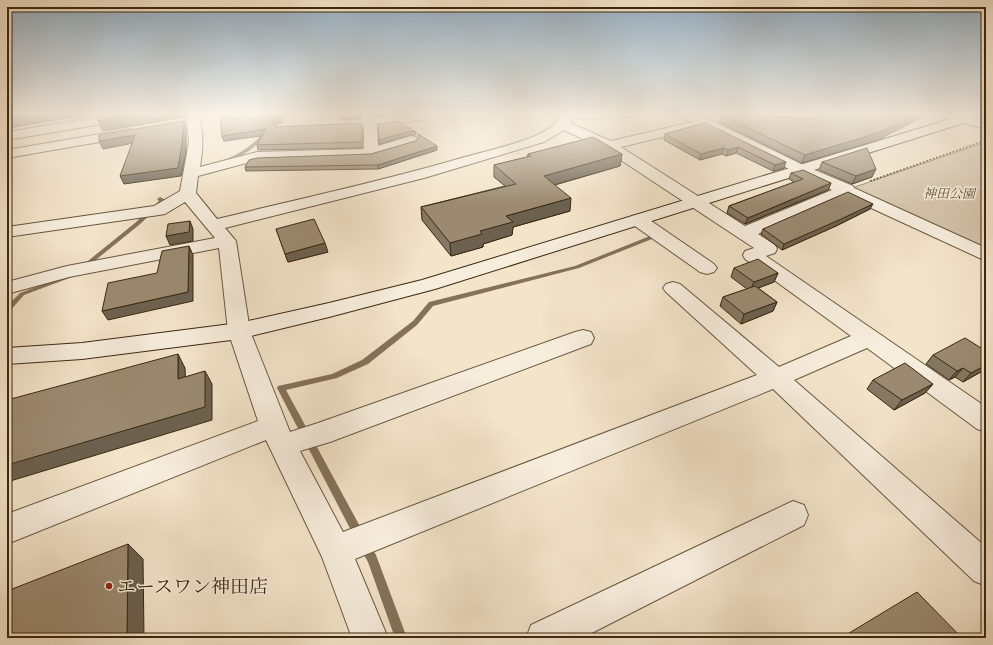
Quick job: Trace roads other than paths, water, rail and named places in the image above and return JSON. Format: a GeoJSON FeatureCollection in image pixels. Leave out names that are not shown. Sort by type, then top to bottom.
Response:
{"type":"FeatureCollection","features":[{"type":"Feature","properties":{"kind":"street"},"geometry":{"type":"LineString","coordinates":[[7,154],[70,143]]}},
{"type":"Feature","properties":{"kind":"street"},"geometry":{"type":"LineString","coordinates":[[195,143],[190,183],[191,199],[221,233],[239,331],[293,437],[356,543],[370,638]]}},
{"type":"Feature","properties":{"kind":"street"},"geometry":{"type":"LineString","coordinates":[[370,143],[371,153]]}},
{"type":"Feature","properties":{"kind":"street"},"geometry":{"type":"LineString","coordinates":[[7,232],[159,210],[190,183],[224,166],[257,156],[371,153],[401,143]]}},
{"type":"Feature","properties":{"kind":"street"},"geometry":{"type":"LineString","coordinates":[[7,288],[68,272],[99,266],[221,233],[524,143]]}},
{"type":"Feature","properties":{"kind":"street"},"geometry":{"type":"LineString","coordinates":[[603,143],[768,249],[752,255],[986,421]]}},
{"type":"Feature","properties":{"kind":"street"},"geometry":{"type":"LineString","coordinates":[[609,146],[621,143]]}},
{"type":"Feature","properties":{"kind":"street"},"geometry":{"type":"LineString","coordinates":[[747,143],[800,169],[847,189],[986,254]]}},
{"type":"Feature","properties":{"kind":"street"},"geometry":{"type":"LineString","coordinates":[[7,356],[82,351],[239,331],[652,229],[694,202],[885,143]]}},
{"type":"Feature","properties":{"kind":"street"},"geometry":{"type":"LineString","coordinates":[[743,234],[847,189]]}},
{"type":"Feature","properties":{"kind":"street"},"geometry":{"type":"LineString","coordinates":[[652,229],[707,268]]}},
{"type":"Feature","properties":{"kind":"street"},"geometry":{"type":"LineString","coordinates":[[673,288],[776,378],[986,569]]}},
{"type":"Feature","properties":{"kind":"street"},"geometry":{"type":"LineString","coordinates":[[7,529],[293,437],[582,338]]}},
{"type":"Feature","properties":{"kind":"street"},"geometry":{"type":"LineString","coordinates":[[356,543],[776,378],[870,338]]}},
{"type":"Feature","properties":{"kind":"street"},"geometry":{"type":"LineString","coordinates":[[544,638],[793,515]]}},
{"type":"Feature","properties":{"kind":"waterway"},"geometry":{"type":"LineString","coordinates":[[216,163],[237,156],[251,148],[256,143]]}},
{"type":"Feature","properties":{"kind":"waterway"},"geometry":{"type":"LineString","coordinates":[[85,266],[137,224],[163,200],[160,199]]}},
{"type":"Feature","properties":{"kind":"waterway"},"geometry":{"type":"LineString","coordinates":[[359,535],[281,388],[334,376],[365,362],[415,323],[431,304],[577,267],[650,238]]}},
{"type":"Feature","properties":{"kind":"waterway"},"geometry":{"type":"LineString","coordinates":[[7,310],[22,294],[70,276]]}},
{"type":"Feature","properties":{"kind":"waterway"},"geometry":{"type":"LineString","coordinates":[[364,546],[372,559],[401,638]]}},
{"type":"Feature","properties":{"kind":"place","name":"エースワン神田店"},"geometry":{"type":"Point","coordinates":[109,586]}},
{"type":"Feature","properties":{"kind":"park label","name":"神田公園"},"geometry":{"type":"Point","coordinates":[949,193]}}]}
